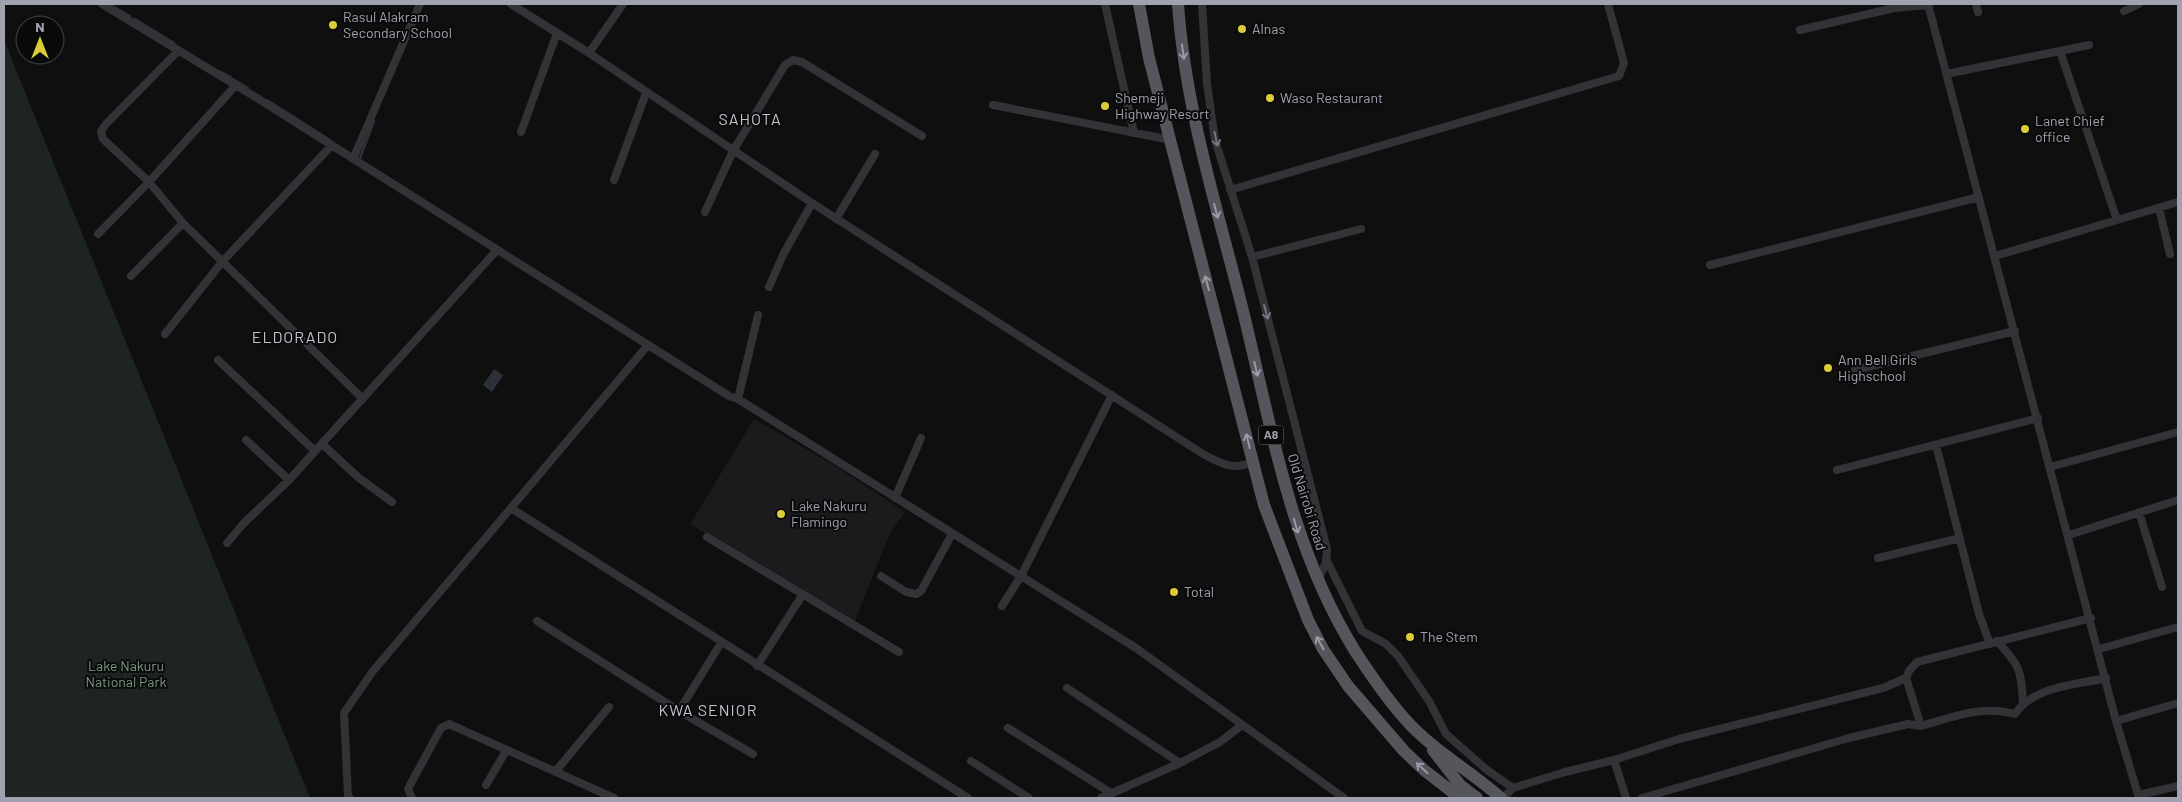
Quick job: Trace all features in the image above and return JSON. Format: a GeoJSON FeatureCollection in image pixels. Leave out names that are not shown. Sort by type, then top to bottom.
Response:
{"type":"FeatureCollection","features":[{"type":"Feature","properties":{"kind":"highway","name":"A8"},"geometry":{"type":"LineString","coordinates":[[1139,4],[1149,58],[1264,505],[1308,620],[1323,649],[1348,686],[1424,770],[1460,798]]}},
{"type":"Feature","properties":{"kind":"highway","name":"Old Nairobi Road"},"geometry":{"type":"LineString","coordinates":[[1178,4],[1188,85],[1204,162],[1287,495],[1300,539],[1318,581],[1355,651],[1406,720],[1502,798]]}},
{"type":"Feature","properties":{"kind":"highway"},"geometry":{"type":"LineString","coordinates":[[1387,730],[1394,734],[1402,732],[1406,720]]}},
{"type":"Feature","properties":{"kind":"highway"},"geometry":{"type":"LineString","coordinates":[[1425,737],[1460,785],[1478,798]]}},
{"type":"Feature","properties":{"kind":"street"},"geometry":{"type":"LineString","coordinates":[[102,4],[236,85],[729,396],[738,399],[1136,648],[1344,798]]}},
{"type":"Feature","properties":{"kind":"street"},"geometry":{"type":"LineString","coordinates":[[353,159],[420,4]]}},
{"type":"Feature","properties":{"kind":"street"},"geometry":{"type":"LineString","coordinates":[[511,4],[589,53],[836,219],[1224,466],[1245,465],[1253,460]]}},
{"type":"Feature","properties":{"kind":"street"},"geometry":{"type":"LineString","coordinates":[[589,53],[623,4]]}},
{"type":"Feature","properties":{"kind":"street"},"geometry":{"type":"LineString","coordinates":[[1105,4],[1134,133]]}},
{"type":"Feature","properties":{"kind":"street"},"geometry":{"type":"LineString","coordinates":[[1202,4],[1207,84],[1214,132],[1230,190],[1252,257],[1327,549],[1326,559],[1318,581]]}},
{"type":"Feature","properties":{"kind":"street"},"geometry":{"type":"LineString","coordinates":[[1230,190],[1619,76],[1624,63],[1610,4]]}},
{"type":"Feature","properties":{"kind":"street"},"geometry":{"type":"LineString","coordinates":[[2124,11],[2139,4]]}},
{"type":"Feature","properties":{"kind":"street"},"geometry":{"type":"LineString","coordinates":[[1800,30],[1894,8],[1928,5],[2091,618],[2116,721],[2139,797],[2178,786]]}},
{"type":"Feature","properties":{"kind":"street"},"geometry":{"type":"LineString","coordinates":[[521,132],[557,33]]}},
{"type":"Feature","properties":{"kind":"street"},"geometry":{"type":"LineString","coordinates":[[1946,74],[2089,45]]}},
{"type":"Feature","properties":{"kind":"street"},"geometry":{"type":"LineString","coordinates":[[178,51],[102,131],[103,139],[149,182],[183,223],[363,399]]}},
{"type":"Feature","properties":{"kind":"street"},"geometry":{"type":"LineString","coordinates":[[2060,51],[2117,220]]}},
{"type":"Feature","properties":{"kind":"street"},"geometry":{"type":"LineString","coordinates":[[705,212],[732,150],[785,65],[793,60],[802,62],[922,136]]}},
{"type":"Feature","properties":{"kind":"street"},"geometry":{"type":"LineString","coordinates":[[98,234],[149,182],[236,85]]}},
{"type":"Feature","properties":{"kind":"street"},"geometry":{"type":"LineString","coordinates":[[614,180],[646,93]]}},
{"type":"Feature","properties":{"kind":"street"},"geometry":{"type":"LineString","coordinates":[[993,105],[1170,140]]}},
{"type":"Feature","properties":{"kind":"street"},"geometry":{"type":"LineString","coordinates":[[165,334],[222,262],[332,146]]}},
{"type":"Feature","properties":{"kind":"street"},"geometry":{"type":"LineString","coordinates":[[836,219],[876,154]]}},
{"type":"Feature","properties":{"kind":"street"},"geometry":{"type":"LineString","coordinates":[[1710,265],[1979,197]]}},
{"type":"Feature","properties":{"kind":"street"},"geometry":{"type":"LineString","coordinates":[[1995,256],[2178,202]]}},
{"type":"Feature","properties":{"kind":"street"},"geometry":{"type":"LineString","coordinates":[[769,287],[783,255],[812,203]]}},
{"type":"Feature","properties":{"kind":"street"},"geometry":{"type":"LineString","coordinates":[[2159,208],[2170,254]]}},
{"type":"Feature","properties":{"kind":"street"},"geometry":{"type":"LineString","coordinates":[[132,276],[183,223]]}},
{"type":"Feature","properties":{"kind":"street"},"geometry":{"type":"LineString","coordinates":[[1252,257],[1361,229]]}},
{"type":"Feature","properties":{"kind":"street"},"geometry":{"type":"LineString","coordinates":[[227,543],[244,523],[289,480],[497,250]]}},
{"type":"Feature","properties":{"kind":"street"},"geometry":{"type":"LineString","coordinates":[[738,399],[758,314]]}},
{"type":"Feature","properties":{"kind":"street"},"geometry":{"type":"LineString","coordinates":[[1855,370],[2015,331]]}},
{"type":"Feature","properties":{"kind":"street"},"geometry":{"type":"LineString","coordinates":[[350,798],[348,796],[344,713],[374,671],[648,345]]}},
{"type":"Feature","properties":{"kind":"street"},"geometry":{"type":"LineString","coordinates":[[218,360],[315,451]]}},
{"type":"Feature","properties":{"kind":"street"},"geometry":{"type":"LineString","coordinates":[[1002,606],[1021,576],[1112,395]]}},
{"type":"Feature","properties":{"kind":"street"},"geometry":{"type":"LineString","coordinates":[[1837,470],[2038,418]]}},
{"type":"Feature","properties":{"kind":"street"},"geometry":{"type":"LineString","coordinates":[[2050,467],[2178,432]]}},
{"type":"Feature","properties":{"kind":"street"},"geometry":{"type":"LineString","coordinates":[[895,498],[921,438]]}},
{"type":"Feature","properties":{"kind":"street"},"geometry":{"type":"LineString","coordinates":[[246,440],[289,480]]}},
{"type":"Feature","properties":{"kind":"street"},"geometry":{"type":"LineString","coordinates":[[322,444],[359,478],[392,502]]}},
{"type":"Feature","properties":{"kind":"street"},"geometry":{"type":"LineString","coordinates":[[1936,445],[1960,538],[1993,643],[2017,663],[2021,676],[2023,702]]}},
{"type":"Feature","properties":{"kind":"street"},"geometry":{"type":"LineString","coordinates":[[2069,535],[2178,500]]}},
{"type":"Feature","properties":{"kind":"street"},"geometry":{"type":"LineString","coordinates":[[511,508],[757,666],[968,798]]}},
{"type":"Feature","properties":{"kind":"street"},"geometry":{"type":"LineString","coordinates":[[2139,512],[2162,587]]}},
{"type":"Feature","properties":{"kind":"street"},"geometry":{"type":"LineString","coordinates":[[881,576],[906,592],[914,594],[919,592],[952,534]]}},
{"type":"Feature","properties":{"kind":"street"},"geometry":{"type":"LineString","coordinates":[[707,537],[899,652]]}},
{"type":"Feature","properties":{"kind":"street"},"geometry":{"type":"LineString","coordinates":[[1878,558],[1960,538]]}},
{"type":"Feature","properties":{"kind":"street"},"geometry":{"type":"LineString","coordinates":[[1326,559],[1362,630],[1386,644],[1398,656],[1429,701],[1446,734],[1487,770],[1512,788]]}},
{"type":"Feature","properties":{"kind":"street"},"geometry":{"type":"LineString","coordinates":[[757,666],[803,594]]}},
{"type":"Feature","properties":{"kind":"street"},"geometry":{"type":"LineString","coordinates":[[1921,726],[1906,678],[1917,662],[2091,618]]}},
{"type":"Feature","properties":{"kind":"street"},"geometry":{"type":"LineString","coordinates":[[537,621],[679,711],[753,754]]}},
{"type":"Feature","properties":{"kind":"street"},"geometry":{"type":"LineString","coordinates":[[2099,649],[2178,627]]}},
{"type":"Feature","properties":{"kind":"street"},"geometry":{"type":"LineString","coordinates":[[679,711],[721,643]]}},
{"type":"Feature","properties":{"kind":"street"},"geometry":{"type":"LineString","coordinates":[[1502,798],[1512,788],[1614,760],[1679,739],[1882,688],[1906,678]]}},
{"type":"Feature","properties":{"kind":"street"},"geometry":{"type":"LineString","coordinates":[[1642,798],[1850,738],[1908,724],[1921,726],[1976,710],[1999,710],[2015,714],[2023,702],[2056,688],[2106,678]]}},
{"type":"Feature","properties":{"kind":"street"},"geometry":{"type":"LineString","coordinates":[[1067,688],[1180,763]]}},
{"type":"Feature","properties":{"kind":"street"},"geometry":{"type":"LineString","coordinates":[[2116,721],[2178,703]]}},
{"type":"Feature","properties":{"kind":"street"},"geometry":{"type":"LineString","coordinates":[[555,772],[609,707]]}},
{"type":"Feature","properties":{"kind":"street"},"geometry":{"type":"LineString","coordinates":[[400,798],[411,797],[408,789],[441,728],[446,724],[453,724],[506,751],[614,798]]}},
{"type":"Feature","properties":{"kind":"street"},"geometry":{"type":"LineString","coordinates":[[1101,798],[1180,763],[1220,742],[1242,725]]}},
{"type":"Feature","properties":{"kind":"street"},"geometry":{"type":"LineString","coordinates":[[1008,728],[1111,793]]}},
{"type":"Feature","properties":{"kind":"street"},"geometry":{"type":"LineString","coordinates":[[486,785],[506,751]]}},
{"type":"Feature","properties":{"kind":"street"},"geometry":{"type":"LineString","coordinates":[[1614,760],[1626,798]]}},
{"type":"Feature","properties":{"kind":"street"},"geometry":{"type":"LineString","coordinates":[[971,761],[1029,798]]}},
{"type":"Feature","properties":{"kind":"shaded area"},"geometry":{"type":"Polygon","coordinates":[[[494,369],[503,375],[492,392],[483,385],[494,369]]]}},
{"type":"Feature","properties":{"kind":"shaded area"},"geometry":{"type":"Polygon","coordinates":[[[754,419],[834,465],[905,512],[890,533],[855,621],[690,524],[754,419]]]}},
{"type":"Feature","properties":{"kind":"green space","name":"Lake Nakuru National Park"},"geometry":{"type":"Polygon","coordinates":[[[4,40],[310,798],[4,798],[4,40]]]}},
{"type":"Feature","properties":{"kind":"waterway"},"geometry":{"type":"LineString","coordinates":[[109,4],[130,16]]}},
{"type":"Feature","properties":{"kind":"waterway"},"geometry":{"type":"LineString","coordinates":[[135,19],[174,43]]}},
{"type":"Feature","properties":{"kind":"waterway"},"geometry":{"type":"LineString","coordinates":[[219,71],[231,77]]}},
{"type":"Feature","properties":{"kind":"waterway"},"geometry":{"type":"LineString","coordinates":[[233,79],[248,88]]}},
{"type":"Feature","properties":{"kind":"waterway"},"geometry":{"type":"LineString","coordinates":[[267,100],[330,140]]}},
{"type":"Feature","properties":{"kind":"waterway"},"geometry":{"type":"LineString","coordinates":[[360,158],[374,121]]}},
{"type":"Feature","properties":{"kind":"place","name":"Rasul Alakram Secondary School"},"geometry":{"type":"Point","coordinates":[333,25]}},
{"type":"Feature","properties":{"kind":"place","name":"Alnas"},"geometry":{"type":"Point","coordinates":[1242,29]}},
{"type":"Feature","properties":{"kind":"place","name":"Waso Restaurant"},"geometry":{"type":"Point","coordinates":[1270,98]}},
{"type":"Feature","properties":{"kind":"place","name":"Shemeji Highway Resort"},"geometry":{"type":"Point","coordinates":[1105,106]}},
{"type":"Feature","properties":{"kind":"place","name":"Lanet Chief office"},"geometry":{"type":"Point","coordinates":[2025,129]}},
{"type":"Feature","properties":{"kind":"place","name":"Ann Bell Girls Highschool"},"geometry":{"type":"Point","coordinates":[1828,368]}},
{"type":"Feature","properties":{"kind":"place","name":"Lake Nakuru Flamingo"},"geometry":{"type":"Point","coordinates":[781,514]}},
{"type":"Feature","properties":{"kind":"place","name":"Total"},"geometry":{"type":"Point","coordinates":[1174,592]}},
{"type":"Feature","properties":{"kind":"place","name":"The Stem"},"geometry":{"type":"Point","coordinates":[1410,637]}},
{"type":"Feature","properties":{"kind":"district","name":"SAHOTA"},"geometry":{"type":"Point","coordinates":[750,119]}},
{"type":"Feature","properties":{"kind":"district","name":"ELDORADO"},"geometry":{"type":"Point","coordinates":[295,337]}},
{"type":"Feature","properties":{"kind":"district","name":"KWA SENIOR"},"geometry":{"type":"Point","coordinates":[708,710]}}]}
